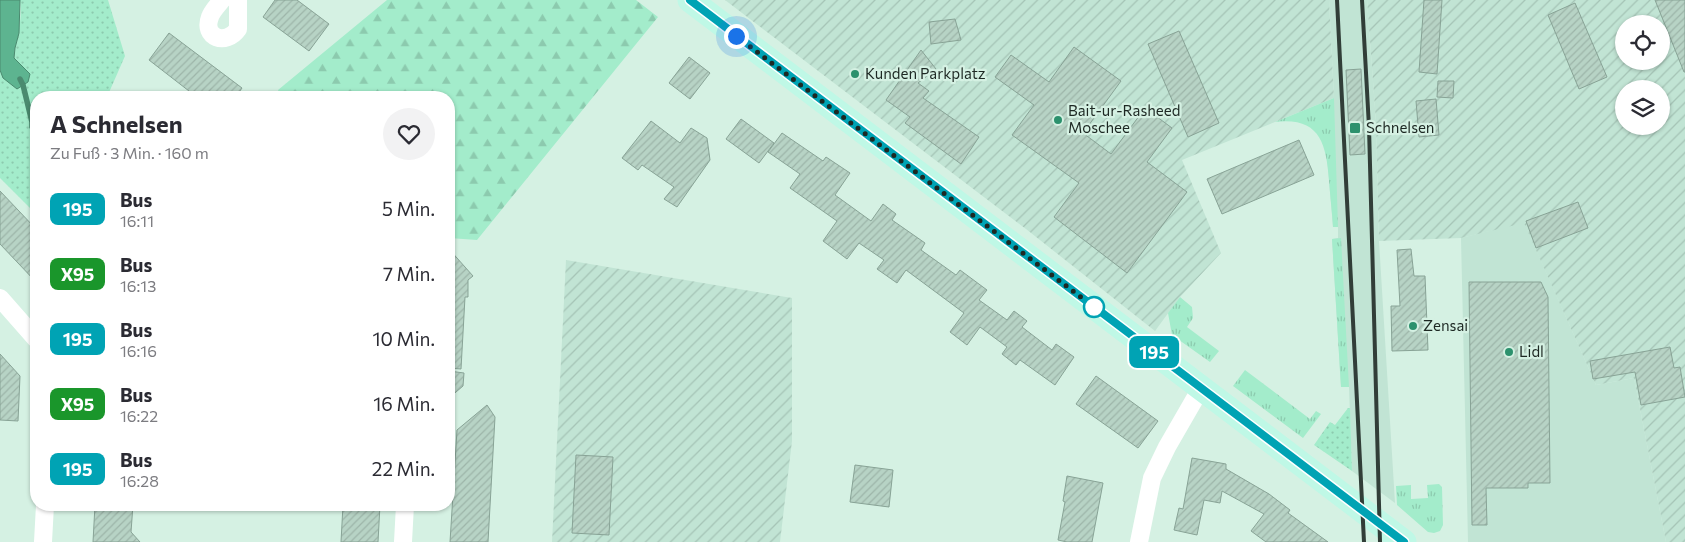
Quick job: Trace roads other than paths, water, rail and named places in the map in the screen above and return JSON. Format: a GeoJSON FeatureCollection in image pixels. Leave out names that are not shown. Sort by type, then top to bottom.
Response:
{"type":"FeatureCollection","features":[{"type":"Feature","properties":{"kind":"main road"},"geometry":{"type":"LineString","coordinates":[[690,0],[1404,542]]}},
{"type":"Feature","properties":{"kind":"street"},"geometry":{"type":"LineString","coordinates":[[222,0],[211,14],[209,25],[212,34],[226,39],[231,37],[238,29],[238,0]]}},
{"type":"Feature","properties":{"kind":"street"},"geometry":{"type":"LineString","coordinates":[[1,300],[30,332]]}},
{"type":"Feature","properties":{"kind":"street"},"geometry":{"type":"LineString","coordinates":[[1139,542],[1152,478],[1167,447],[1201,388]]}},
{"type":"Feature","properties":{"kind":"street"},"geometry":{"type":"LineString","coordinates":[[43,542],[45,511]]}},
{"type":"Feature","properties":{"kind":"street"},"geometry":{"type":"LineString","coordinates":[[403,542],[405,511]]}},
{"type":"Feature","properties":{"kind":"waterway"},"geometry":{"type":"LineString","coordinates":[[20,79],[30,114]]}},
{"type":"Feature","properties":{"kind":"railway"},"geometry":{"type":"LineString","coordinates":[[1337,0],[1364,542]]}},
{"type":"Feature","properties":{"kind":"railway"},"geometry":{"type":"LineString","coordinates":[[1362,0],[1369,127],[1380,542]]}},
{"type":"Feature","properties":{"kind":"place","name":"Kunden Parkplatz"},"geometry":{"type":"Point","coordinates":[855,74]}},
{"type":"Feature","properties":{"kind":"place","name":"Bait-ur-Rasheed Moschee"},"geometry":{"type":"Point","coordinates":[1058,120]}},
{"type":"Feature","properties":{"kind":"place","name":"Schnelsen"},"geometry":{"type":"Point","coordinates":[1355,128]}},
{"type":"Feature","properties":{"kind":"place","name":"Zensai"},"geometry":{"type":"Point","coordinates":[1413,326]}},
{"type":"Feature","properties":{"kind":"place","name":"Lidl"},"geometry":{"type":"Point","coordinates":[1509,352]}}]}
